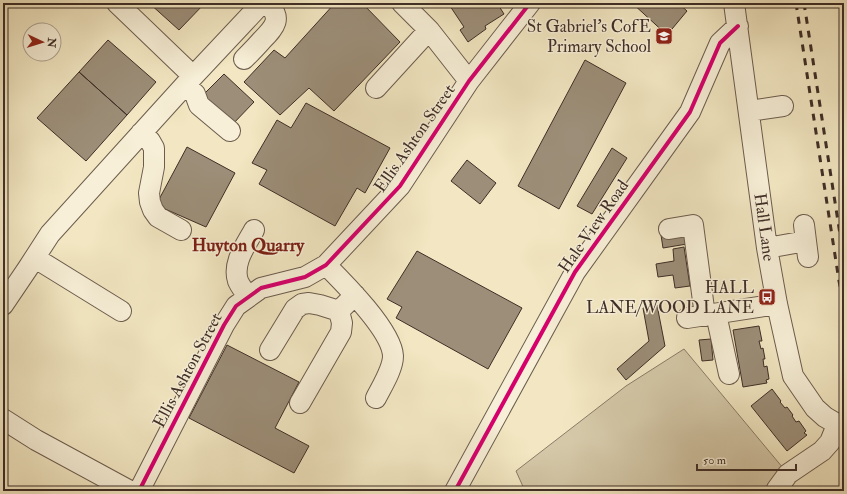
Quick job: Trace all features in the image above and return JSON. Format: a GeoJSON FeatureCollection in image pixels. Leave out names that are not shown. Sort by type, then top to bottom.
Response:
{"type":"FeatureCollection","features":[{"type":"Feature","properties":{"kind":"street"},"geometry":{"type":"LineString","coordinates":[[117,3],[189,80],[199,105],[230,131]]}},
{"type":"Feature","properties":{"kind":"street"},"geometry":{"type":"LineString","coordinates":[[3,305],[50,234],[189,80],[262,3]]}},
{"type":"Feature","properties":{"kind":"street"},"geometry":{"type":"LineString","coordinates":[[244,59],[271,31],[275,24],[275,11],[268,3]]}},
{"type":"Feature","properties":{"kind":"street"},"geometry":{"type":"LineString","coordinates":[[402,3],[429,30],[469,81]]}},
{"type":"Feature","properties":{"kind":"street","name":"Ellis Ashton Street"},"geometry":{"type":"LineString","coordinates":[[139,491],[224,325],[236,306],[261,288],[305,277],[326,265],[400,186],[469,81],[530,3]]}},
{"type":"Feature","properties":{"kind":"street","name":"Hall Lane"},"geometry":{"type":"LineString","coordinates":[[734,3],[767,248],[777,304],[793,376],[815,408],[840,427]]}},
{"type":"Feature","properties":{"kind":"street","name":"Hale View Road"},"geometry":{"type":"LineString","coordinates":[[455,491],[575,272],[690,112],[720,42],[738,26]]}},
{"type":"Feature","properties":{"kind":"street"},"geometry":{"type":"LineString","coordinates":[[376,88],[429,30]]}},
{"type":"Feature","properties":{"kind":"street"},"geometry":{"type":"LineString","coordinates":[[749,110],[783,105]]}},
{"type":"Feature","properties":{"kind":"street"},"geometry":{"type":"LineString","coordinates":[[141,133],[150,141],[154,148],[154,167],[149,193],[153,210],[158,218],[181,230]]}},
{"type":"Feature","properties":{"kind":"street"},"geometry":{"type":"LineString","coordinates":[[669,229],[692,217],[703,316],[729,374]]}},
{"type":"Feature","properties":{"kind":"street"},"geometry":{"type":"LineString","coordinates":[[248,297],[238,282],[236,274],[239,258],[254,230]]}},
{"type":"Feature","properties":{"kind":"street"},"geometry":{"type":"LineString","coordinates":[[767,248],[806,241]]}},
{"type":"Feature","properties":{"kind":"street"},"geometry":{"type":"LineString","coordinates":[[35,258],[121,311]]}},
{"type":"Feature","properties":{"kind":"street"},"geometry":{"type":"LineString","coordinates":[[326,265],[365,306],[385,334],[392,347],[393,356],[391,365],[376,398]]}},
{"type":"Feature","properties":{"kind":"street"},"geometry":{"type":"LineString","coordinates":[[339,311],[355,295]]}},
{"type":"Feature","properties":{"kind":"street"},"geometry":{"type":"LineString","coordinates":[[270,350],[295,309],[302,304],[309,303],[320,305],[339,311]]}},
{"type":"Feature","properties":{"kind":"street"},"geometry":{"type":"LineString","coordinates":[[703,316],[777,304]]}},
{"type":"Feature","properties":{"kind":"street"},"geometry":{"type":"LineString","coordinates":[[300,403],[341,332],[342,323],[339,311]]}},
{"type":"Feature","properties":{"kind":"street"},"geometry":{"type":"LineString","coordinates":[[3,420],[36,440],[130,491]]}},
{"type":"Feature","properties":{"kind":"street"},"geometry":{"type":"LineString","coordinates":[[776,491],[788,474],[822,451],[840,427]]}},
{"type":"Feature","properties":{"kind":"shaded area"},"geometry":{"type":"Polygon","coordinates":[[[684,349],[788,474],[779,491],[525,491],[516,471],[626,386],[684,349]]]}},
{"type":"Feature","properties":{"kind":"building"},"geometry":{"type":"Polygon","coordinates":[[[149,3],[205,3],[179,30],[149,3]]]}},
{"type":"Feature","properties":{"kind":"building"},"geometry":{"type":"Polygon","coordinates":[[[335,3],[362,3],[400,42],[334,111],[309,88],[280,115],[244,82],[274,50],[285,58],[335,3]]]}},
{"type":"Feature","properties":{"kind":"building"},"geometry":{"type":"Polygon","coordinates":[[[448,3],[497,3],[504,14],[485,26],[486,29],[468,42],[460,30],[464,27],[448,3]]]}},
{"type":"Feature","properties":{"kind":"building"},"geometry":{"type":"Polygon","coordinates":[[[632,3],[678,3],[687,11],[667,35],[632,3]]]}},
{"type":"Feature","properties":{"kind":"building"},"geometry":{"type":"Polygon","coordinates":[[[108,40],[156,82],[127,115],[79,72],[108,40]]]}},
{"type":"Feature","properties":{"kind":"building"},"geometry":{"type":"Polygon","coordinates":[[[585,60],[626,83],[559,209],[518,186],[585,60]]]}},
{"type":"Feature","properties":{"kind":"building"},"geometry":{"type":"Polygon","coordinates":[[[79,72],[127,115],[86,161],[37,118],[79,72]]]}},
{"type":"Feature","properties":{"kind":"building"},"geometry":{"type":"Polygon","coordinates":[[[224,74],[254,102],[231,126],[200,98],[224,74]]]}},
{"type":"Feature","properties":{"kind":"building"},"geometry":{"type":"Polygon","coordinates":[[[306,103],[390,148],[365,193],[357,188],[335,226],[259,184],[267,170],[252,163],[277,120],[291,128],[306,103]]]}},
{"type":"Feature","properties":{"kind":"building"},"geometry":{"type":"Polygon","coordinates":[[[187,147],[235,173],[206,227],[156,205],[187,147]]]}},
{"type":"Feature","properties":{"kind":"building"},"geometry":{"type":"Polygon","coordinates":[[[612,148],[627,158],[592,214],[577,206],[612,148]]]}},
{"type":"Feature","properties":{"kind":"building"},"geometry":{"type":"Polygon","coordinates":[[[467,160],[496,183],[480,204],[451,181],[467,160]]]}},
{"type":"Feature","properties":{"kind":"building"},"geometry":{"type":"Polygon","coordinates":[[[685,232],[687,244],[663,248],[661,235],[685,232]]]}},
{"type":"Feature","properties":{"kind":"building"},"geometry":{"type":"Polygon","coordinates":[[[684,247],[690,286],[675,288],[673,275],[658,277],[656,264],[674,261],[673,249],[684,247]]]}},
{"type":"Feature","properties":{"kind":"building"},"geometry":{"type":"Polygon","coordinates":[[[417,251],[522,308],[488,369],[396,318],[402,307],[387,299],[417,251]]]}},
{"type":"Feature","properties":{"kind":"building"},"geometry":{"type":"Polygon","coordinates":[[[657,305],[665,346],[626,380],[617,369],[649,341],[643,308],[657,305]]]}},
{"type":"Feature","properties":{"kind":"building"},"geometry":{"type":"Polygon","coordinates":[[[759,326],[762,341],[759,341],[761,349],[763,348],[765,359],[763,359],[764,367],[767,366],[769,379],[766,380],[767,383],[743,387],[733,330],[759,326]]]}},
{"type":"Feature","properties":{"kind":"building"},"geometry":{"type":"Polygon","coordinates":[[[711,339],[713,360],[702,361],[699,340],[711,339]]]}},
{"type":"Feature","properties":{"kind":"building"},"geometry":{"type":"Polygon","coordinates":[[[227,345],[299,382],[275,428],[309,446],[294,473],[189,418],[227,345]]]}},
{"type":"Feature","properties":{"kind":"building"},"geometry":{"type":"Polygon","coordinates":[[[772,389],[781,401],[780,402],[785,408],[787,407],[793,415],[792,416],[796,422],[799,421],[806,431],[804,433],[807,435],[787,451],[751,406],[772,389]]]}},
{"type":"Feature","properties":{"kind":"railway"},"geometry":{"type":"LineString","coordinates":[[796,3],[844,306]]}},
{"type":"Feature","properties":{"kind":"railway"},"geometry":{"type":"LineString","coordinates":[[804,3],[844,260]]}},
{"type":"Feature","properties":{"kind":"cycle path"},"geometry":{"type":"LineString","coordinates":[[139,491],[224,325],[236,306],[261,288],[305,277],[326,265],[400,186],[469,81],[530,3]]}},
{"type":"Feature","properties":{"kind":"cycle path"},"geometry":{"type":"LineString","coordinates":[[455,491],[575,272],[690,112],[720,43],[738,26]]}},
{"type":"Feature","properties":{"kind":"place","name":"St Gabriel's CofE Primary School"},"geometry":{"type":"Point","coordinates":[664,36]}},
{"type":"Feature","properties":{"kind":"place","name":"HALL LANE/WOOD LANE"},"geometry":{"type":"Point","coordinates":[767,297]}},
{"type":"Feature","properties":{"kind":"district","name":"Huyton Quarry"},"geometry":{"type":"Point","coordinates":[248,245]}}]}
